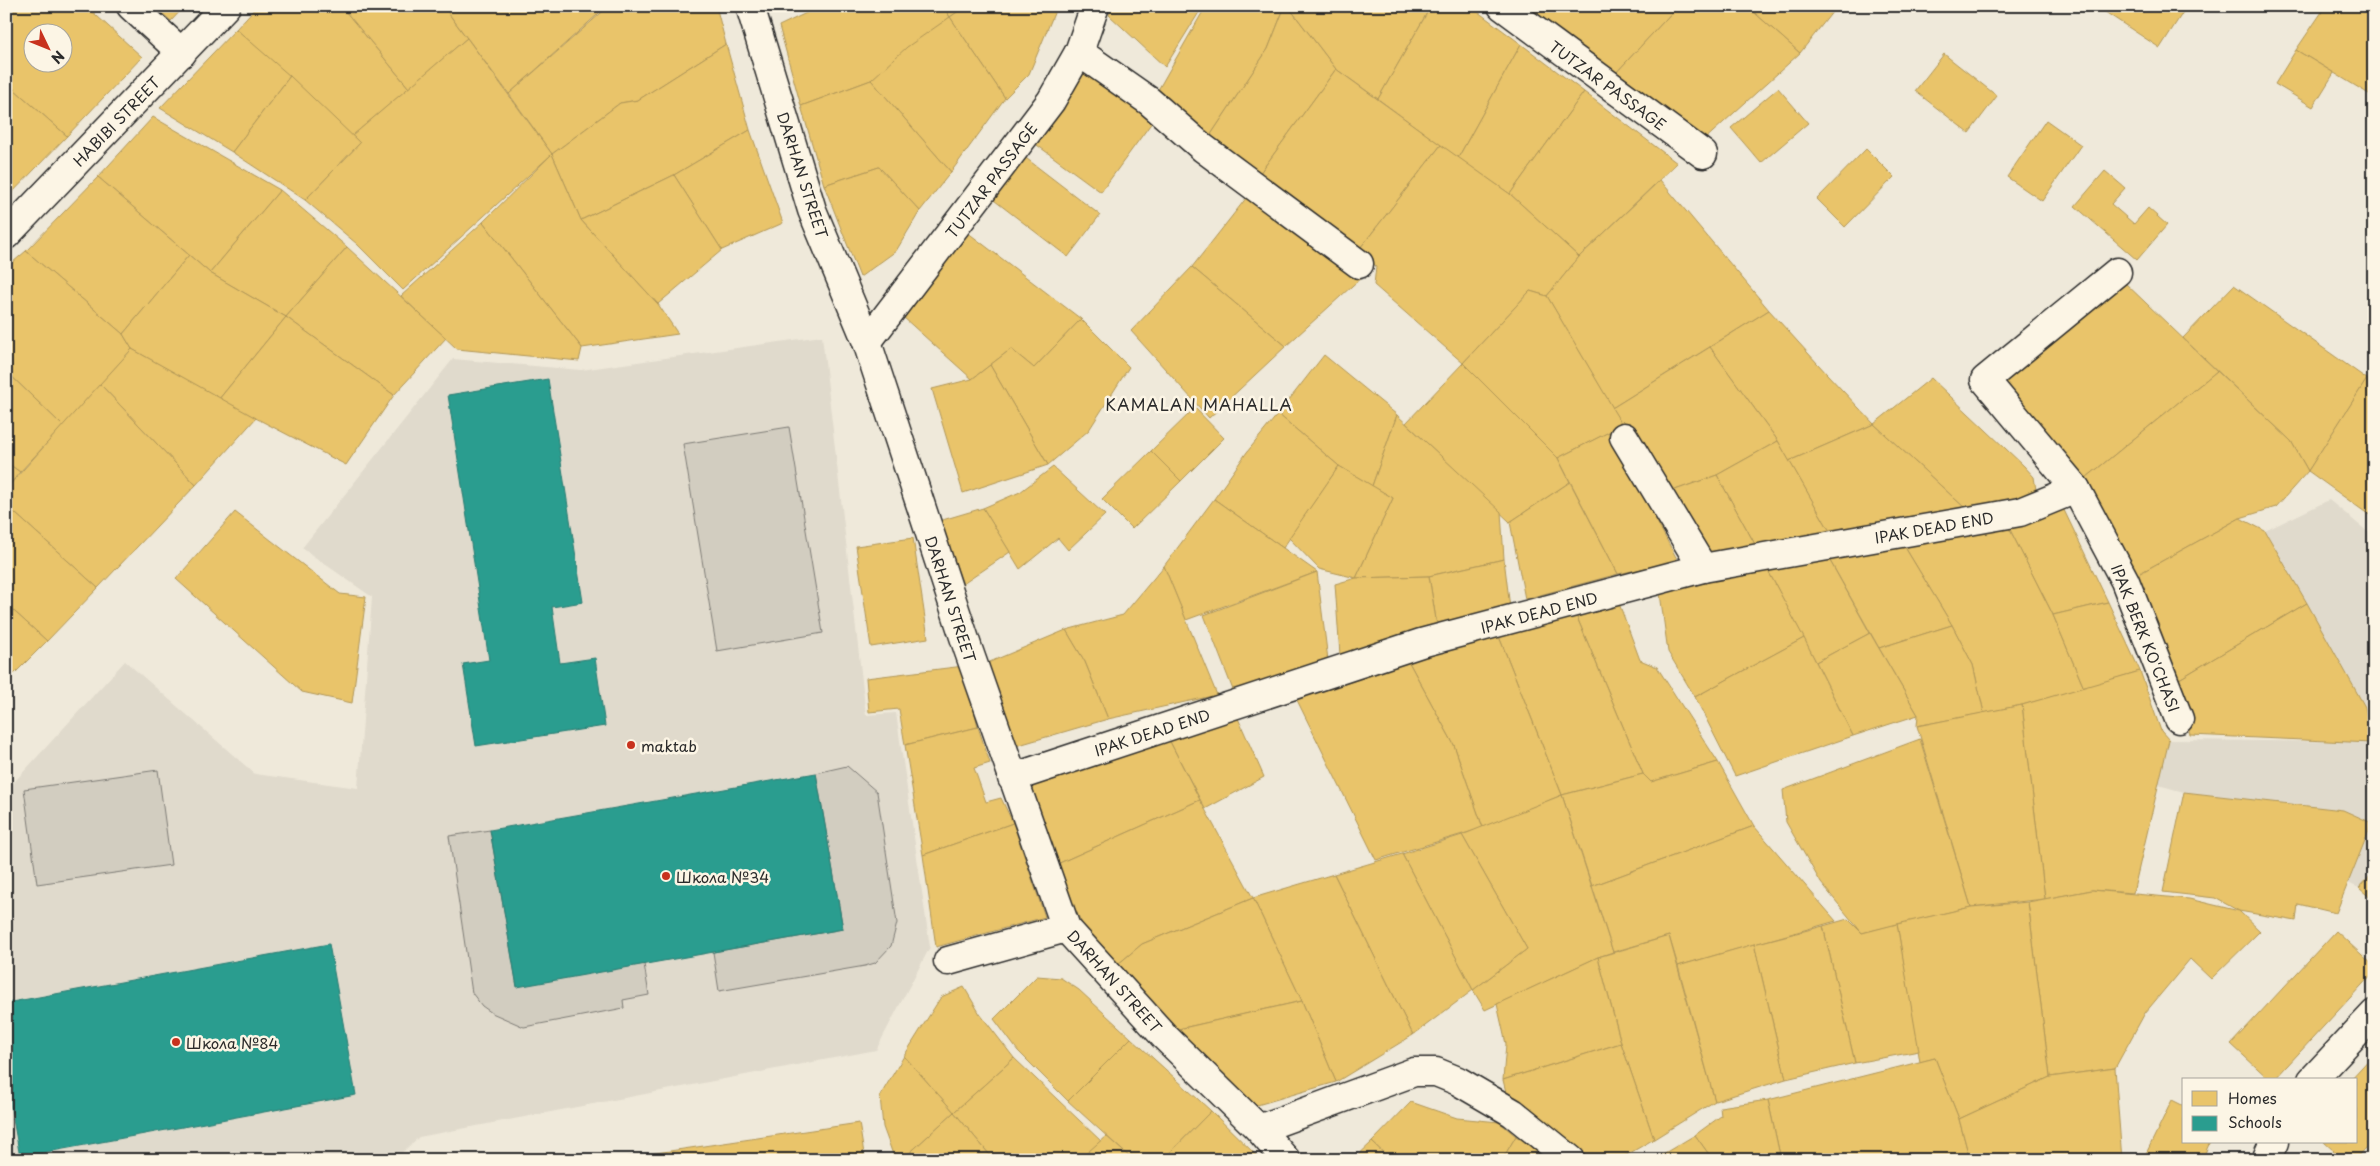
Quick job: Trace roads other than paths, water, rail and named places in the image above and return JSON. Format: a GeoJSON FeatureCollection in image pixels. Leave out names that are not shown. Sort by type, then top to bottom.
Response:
{"type":"FeatureCollection","features":[{"type":"Feature","properties":{"kind":"street"},"geometry":{"type":"LineString","coordinates":[[130,6],[182,53]]}},
{"type":"Feature","properties":{"kind":"street","name":"HABIBI STREET"},"geometry":{"type":"LineString","coordinates":[[6,235],[226,6]]}},
{"type":"Feature","properties":{"kind":"street","name":"DARHAN STREET"},"geometry":{"type":"LineString","coordinates":[[750,6],[812,210],[867,342],[1012,778],[1066,928],[1165,1037],[1259,1129],[1286,1160]]}},
{"type":"Feature","properties":{"kind":"street","name":"TUTZAR PASSAGE"},"geometry":{"type":"LineString","coordinates":[[867,342],[1051,101],[1079,52],[1095,6]]}},
{"type":"Feature","properties":{"kind":"street","name":"TUTZAR PASSAGE"},"geometry":{"type":"LineString","coordinates":[[1512,9],[1703,154]]}},
{"type":"Feature","properties":{"kind":"street"},"geometry":{"type":"LineString","coordinates":[[1079,52],[1149,101],[1203,148],[1359,264]]}},
{"type":"Feature","properties":{"kind":"street","name":"IPAK BERK KO'CHASI"},"geometry":{"type":"LineString","coordinates":[[2117,272],[1986,380],[2076,489],[2126,581],[2179,719]]}},
{"type":"Feature","properties":{"kind":"street"},"geometry":{"type":"LineString","coordinates":[[1624,436],[1703,568]]}},
{"type":"Feature","properties":{"kind":"street","name":"IPAK DEAD END"},"geometry":{"type":"LineString","coordinates":[[1012,778],[1421,643],[1703,568],[2020,512],[2076,489]]}},
{"type":"Feature","properties":{"kind":"street"},"geometry":{"type":"LineString","coordinates":[[948,961],[1066,928]]}},
{"type":"Feature","properties":{"kind":"street"},"geometry":{"type":"LineString","coordinates":[[2314,1078],[2374,1014]]}},
{"type":"Feature","properties":{"kind":"street"},"geometry":{"type":"LineString","coordinates":[[1259,1129],[1414,1072],[1436,1072],[1458,1082],[1513,1113],[1571,1160]]}},
{"type":"Feature","properties":{"kind":"street"},"geometry":{"type":"LineString","coordinates":[[2266,1160],[2273,1144]]}},
{"type":"Feature","properties":{"kind":"place","name":"maktab"},"geometry":{"type":"Point","coordinates":[631,745]}},
{"type":"Feature","properties":{"kind":"place","name":"Школа №34"},"geometry":{"type":"Point","coordinates":[666,876]}},
{"type":"Feature","properties":{"kind":"place","name":"Школа №84"},"geometry":{"type":"Point","coordinates":[176,1042]}},
{"type":"Feature","properties":{"kind":"district","name":"KAMALAN MAHALLA"},"geometry":{"type":"Point","coordinates":[1199,404]}}]}
